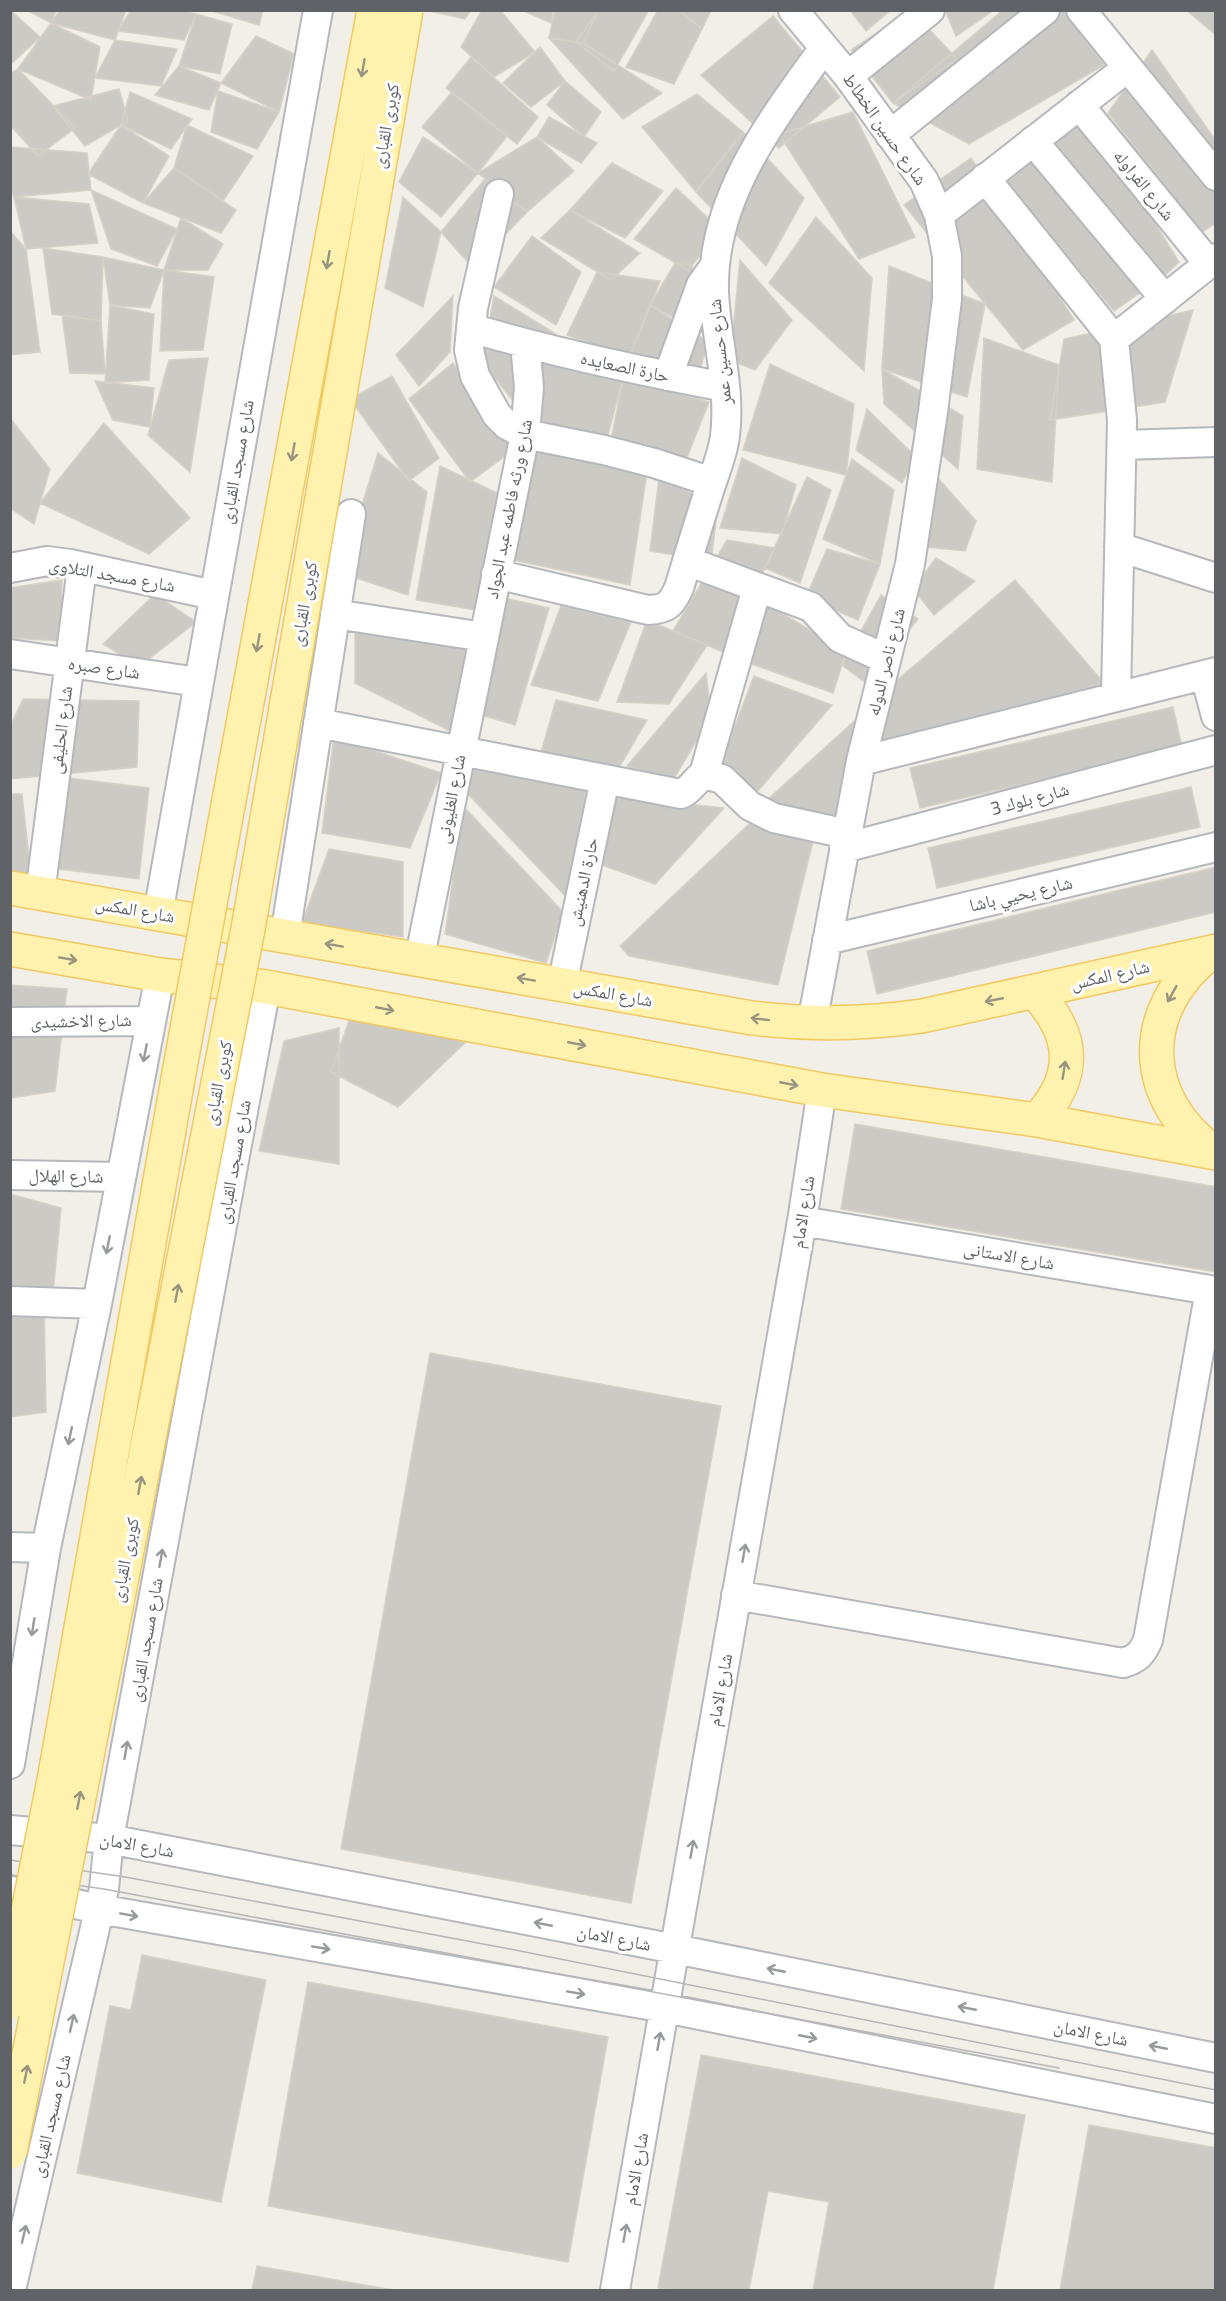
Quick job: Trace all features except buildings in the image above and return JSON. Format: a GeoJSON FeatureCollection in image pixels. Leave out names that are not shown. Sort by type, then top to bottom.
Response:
{"type":"FeatureCollection","features":[{"type":"Feature","properties":{"kind":"main road","name":"كوبرى القبارى"},"geometry":{"type":"LineString","coordinates":[[10,2002],[55,1775],[181,1061],[374,10]]}},
{"type":"Feature","properties":{"kind":"main road","name":"كوبرى القبارى"},"geometry":{"type":"LineString","coordinates":[[10,2152],[248,929],[406,10]]}},
{"type":"Feature","properties":{"kind":"main road","name":"شارع المكس"},"geometry":{"type":"LineString","coordinates":[[25,891],[752,1018],[812,1023],[885,1022],[1035,992],[1214,951]]}},
{"type":"Feature","properties":{"kind":"main road"},"geometry":{"type":"LineString","coordinates":[[10,949],[160,975],[266,987],[822,1090],[1037,1120],[1215,1153]]}},
{"type":"Feature","properties":{"kind":"main road"},"geometry":{"type":"LineString","coordinates":[[1214,951],[1194,966],[1178,983],[1167,1003],[1160,1023],[1157,1066],[1170,1106],[1182,1125],[1215,1153]]}},
{"type":"Feature","properties":{"kind":"main road"},"geometry":{"type":"LineString","coordinates":[[1035,992],[1051,1010],[1062,1031],[1066,1050],[1065,1070],[1060,1088],[1051,1105],[1037,1120]]}},
{"type":"Feature","properties":{"kind":"street","name":"شارع مسجد القبارى"},"geometry":{"type":"LineString","coordinates":[[158,914],[318,10]]}},
{"type":"Feature","properties":{"kind":"street","name":"شارع حسين الخطاط"},"geometry":{"type":"LineString","coordinates":[[793,10],[848,76],[924,181],[939,215],[946,256],[947,299]]}},
{"type":"Feature","properties":{"kind":"street"},"geometry":{"type":"LineString","coordinates":[[848,76],[930,10]]}},
{"type":"Feature","properties":{"kind":"street"},"geometry":{"type":"LineString","coordinates":[[890,135],[1045,10]]}},
{"type":"Feature","properties":{"kind":"street"},"geometry":{"type":"LineString","coordinates":[[1081,10],[1215,176]]}},
{"type":"Feature","properties":{"kind":"street","name":"شارع حسين عمر"},"geometry":{"type":"LineString","coordinates":[[496,574],[648,610],[663,609],[673,601],[725,439],[728,404],[716,321],[714,267],[716,246],[736,188],[764,133],[824,48]]}},
{"type":"Feature","properties":{"kind":"street"},"geometry":{"type":"LineString","coordinates":[[939,215],[1127,68]]}},
{"type":"Feature","properties":{"kind":"street","name":"شارع الفراوله"},"geometry":{"type":"LineString","coordinates":[[1079,105],[1212,261]]}},
{"type":"Feature","properties":{"kind":"street"},"geometry":{"type":"LineString","coordinates":[[1033,141],[1165,299]]}},
{"type":"Feature","properties":{"kind":"street"},"geometry":{"type":"LineString","coordinates":[[985,178],[1114,339],[1122,420],[1116,696]]}},
{"type":"Feature","properties":{"kind":"street"},"geometry":{"type":"LineString","coordinates":[[500,194],[473,308],[469,351],[475,376],[497,415],[507,425],[525,434],[614,453],[712,482]]}},
{"type":"Feature","properties":{"kind":"street"},"geometry":{"type":"LineString","coordinates":[[1114,339],[1212,261]]}},
{"type":"Feature","properties":{"kind":"street"},"geometry":{"type":"LineString","coordinates":[[668,376],[701,285],[714,267]]}},
{"type":"Feature","properties":{"kind":"street","name":"شارع ناصر الدوله"},"geometry":{"type":"LineString","coordinates":[[812,1023],[861,761],[910,564],[947,299]]}},
{"type":"Feature","properties":{"kind":"street","name":"حارة الصعايده"},"geometry":{"type":"LineString","coordinates":[[471,328],[525,344],[725,387]]}},
{"type":"Feature","properties":{"kind":"street","name":"شارع ورثه فاطمه عبد الجواد"},"geometry":{"type":"LineString","coordinates":[[484,637],[525,434],[529,387],[525,344]]}},
{"type":"Feature","properties":{"kind":"street"},"geometry":{"type":"LineString","coordinates":[[1122,445],[1215,442]]}},
{"type":"Feature","properties":{"kind":"street"},"geometry":{"type":"LineString","coordinates":[[285,936],[351,514]]}},
{"type":"Feature","properties":{"kind":"street"},"geometry":{"type":"LineString","coordinates":[[1119,547],[1215,578]]}},
{"type":"Feature","properties":{"kind":"street","name":"شارع مسجد التلاوى"},"geometry":{"type":"LineString","coordinates":[[10,568],[47,561],[214,595]]}},
{"type":"Feature","properties":{"kind":"street"},"geometry":{"type":"LineString","coordinates":[[687,561],[811,607],[840,638],[886,658]]}},
{"type":"Feature","properties":{"kind":"street","name":"شارع الحليفى"},"geometry":{"type":"LineString","coordinates":[[25,891],[70,663],[82,567]]}},
{"type":"Feature","properties":{"kind":"street"},"geometry":{"type":"LineString","coordinates":[[318,723],[681,794],[687,792],[704,774],[757,588]]}},
{"type":"Feature","properties":{"kind":"street"},"geometry":{"type":"LineString","coordinates":[[335,614],[484,637]]}},
{"type":"Feature","properties":{"kind":"street","name":"شارع الغليونى"},"geometry":{"type":"LineString","coordinates":[[419,961],[484,637]]}},
{"type":"Feature","properties":{"kind":"street","name":"شارع صبره"},"geometry":{"type":"LineString","coordinates":[[10,654],[198,682]]}},
{"type":"Feature","properties":{"kind":"street"},"geometry":{"type":"LineString","coordinates":[[861,761],[1210,674],[1215,716]]}},
{"type":"Feature","properties":{"kind":"street","name":"شارع بلوك 3"},"geometry":{"type":"LineString","coordinates":[[846,841],[1215,750]]}},
{"type":"Feature","properties":{"kind":"street"},"geometry":{"type":"LineString","coordinates":[[704,774],[722,779],[750,806],[774,818],[846,841]]}},
{"type":"Feature","properties":{"kind":"street","name":"حارة الدهنيش"},"geometry":{"type":"LineString","coordinates":[[562,985],[605,779]]}},
{"type":"Feature","properties":{"kind":"street","name":"شارع يحيي باشا"},"geometry":{"type":"LineString","coordinates":[[827,940],[1215,847]]}},
{"type":"Feature","properties":{"kind":"street"},"geometry":{"type":"LineString","coordinates":[[10,1764],[46,1548],[97,1304],[160,975]]}},
{"type":"Feature","properties":{"kind":"street","name":"شارع مسجد القبارى"},"geometry":{"type":"LineString","coordinates":[[11,2290],[104,1889],[109,1839],[266,987]]}},
{"type":"Feature","properties":{"kind":"street","name":"شارع الاخشيدى"},"geometry":{"type":"LineString","coordinates":[[10,1022],[152,1021]]}},
{"type":"Feature","properties":{"kind":"street","name":"شارع الامام"},"geometry":{"type":"LineString","coordinates":[[615,2290],[802,1221],[822,1090]]}},
{"type":"Feature","properties":{"kind":"street","name":"شارع الهلال"},"geometry":{"type":"LineString","coordinates":[[10,1175],[121,1177]]}},
{"type":"Feature","properties":{"kind":"street","name":"شارع الاستانى"},"geometry":{"type":"LineString","coordinates":[[802,1221],[1213,1291]]}},
{"type":"Feature","properties":{"kind":"street"},"geometry":{"type":"LineString","coordinates":[[736,1594],[1123,1663],[1135,1660],[1143,1652],[1148,1640],[1213,1291]]}},
{"type":"Feature","properties":{"kind":"street"},"geometry":{"type":"LineString","coordinates":[[10,1301],[97,1304]]}},
{"type":"Feature","properties":{"kind":"street"},"geometry":{"type":"LineString","coordinates":[[10,1547],[46,1548]]}},
{"type":"Feature","properties":{"kind":"street","name":"شارع الامان"},"geometry":{"type":"LineString","coordinates":[[10,1830],[109,1839],[675,1949],[1215,2058]]}},
{"type":"Feature","properties":{"kind":"street"},"geometry":{"type":"LineString","coordinates":[[10,1890],[99,1909],[665,2008],[1215,2119]]}},
{"type":"Feature","properties":{"kind":"tram line"},"geometry":{"type":"LineString","coordinates":[[10,1860],[125,1877],[510,1949],[1216,2090]]}},
{"type":"Feature","properties":{"kind":"tram line"},"geometry":{"type":"LineString","coordinates":[[10,1876],[104,1889],[1059,2068]]}}]}
